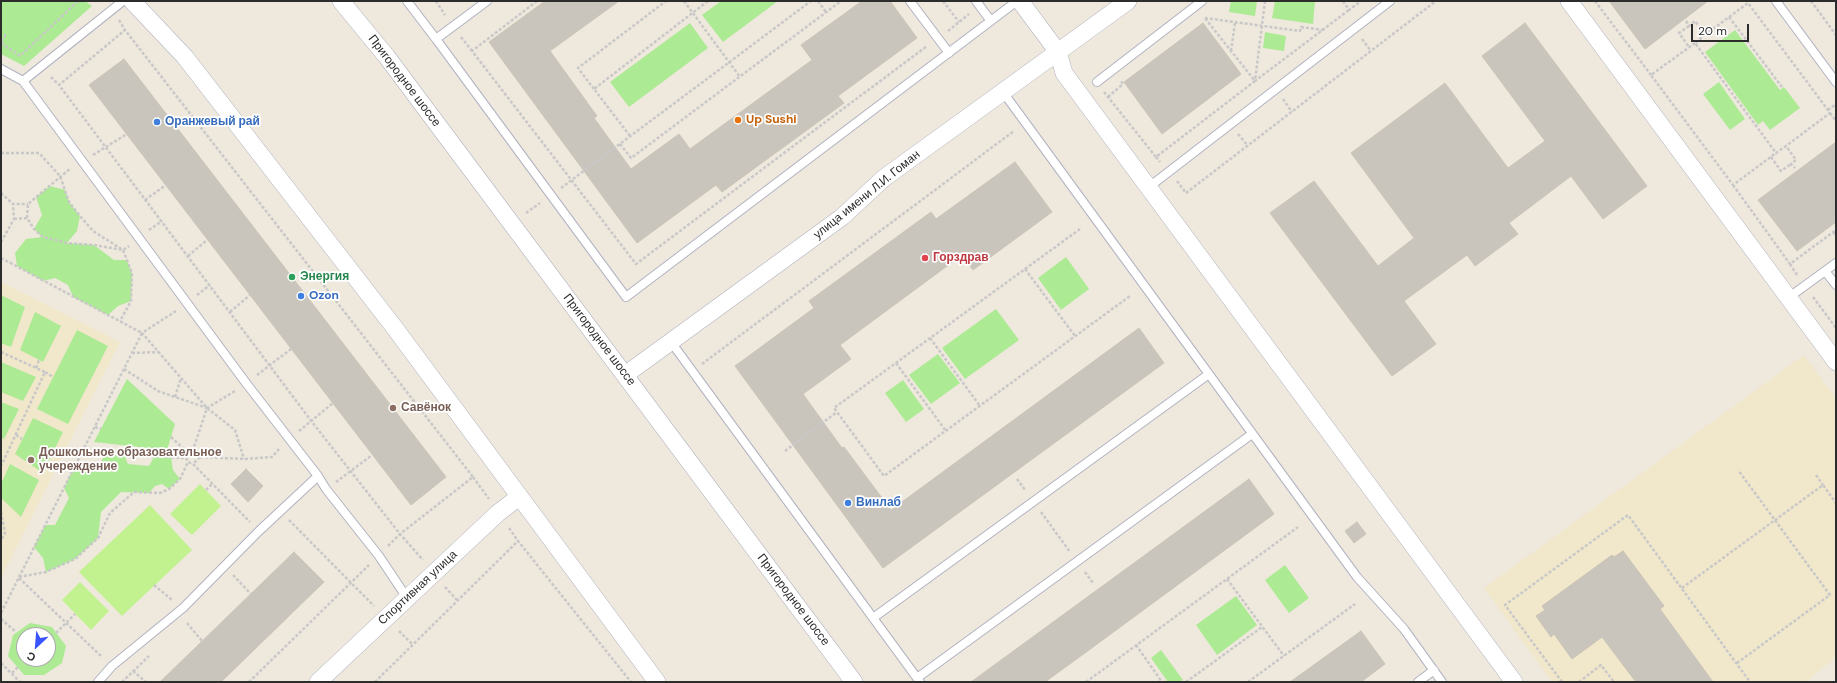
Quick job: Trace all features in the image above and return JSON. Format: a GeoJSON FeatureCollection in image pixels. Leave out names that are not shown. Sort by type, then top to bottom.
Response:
{"type":"FeatureCollection","features":[{"type":"Feature","properties":{"kind":"street"},"geometry":{"type":"LineString","coordinates":[[132,1],[185,56],[394,327],[657,682]]}},
{"type":"Feature","properties":{"kind":"street","name":"Пригородное шоссе"},"geometry":{"type":"LineString","coordinates":[[341,1],[387,57],[854,682]]}},
{"type":"Feature","properties":{"kind":"street"},"geometry":{"type":"LineString","coordinates":[[1018,1],[1058,52],[1064,73],[1514,682]]}},
{"type":"Feature","properties":{"kind":"street","name":"улица имени Л.И. Гоман"},"geometry":{"type":"LineString","coordinates":[[625,375],[842,217],[884,178],[1128,1]]}},
{"type":"Feature","properties":{"kind":"street"},"geometry":{"type":"LineString","coordinates":[[1569,1],[1836,362]]}},
{"type":"Feature","properties":{"kind":"street","name":"Спортивная улица"},"geometry":{"type":"LineString","coordinates":[[318,682],[498,513],[519,497]]}},
{"type":"Feature","properties":{"kind":"lane"},"geometry":{"type":"LineString","coordinates":[[23,81],[123,1]]}},
{"type":"Feature","properties":{"kind":"lane"},"geometry":{"type":"LineString","coordinates":[[407,1],[626,297],[1018,1]]}},
{"type":"Feature","properties":{"kind":"lane"},"geometry":{"type":"LineString","coordinates":[[436,39],[487,1]]}},
{"type":"Feature","properties":{"kind":"lane"},"geometry":{"type":"LineString","coordinates":[[910,1],[949,53]]}},
{"type":"Feature","properties":{"kind":"lane"},"geometry":{"type":"LineString","coordinates":[[1097,82],[1202,1]]}},
{"type":"Feature","properties":{"kind":"lane"},"geometry":{"type":"LineString","coordinates":[[1149,187],[1390,1]]}},
{"type":"Feature","properties":{"kind":"lane"},"geometry":{"type":"LineString","coordinates":[[1776,1],[1836,82]]}},
{"type":"Feature","properties":{"kind":"lane"},"geometry":{"type":"LineString","coordinates":[[978,4],[991,21]]}},
{"type":"Feature","properties":{"kind":"lane"},"geometry":{"type":"LineString","coordinates":[[1,69],[23,81],[246,383],[378,556],[407,598]]}},
{"type":"Feature","properties":{"kind":"lane"},"geometry":{"type":"LineString","coordinates":[[1002,92],[1357,577],[1404,630],[1442,682]]}},
{"type":"Feature","properties":{"kind":"lane"},"geometry":{"type":"LineString","coordinates":[[1788,298],[1836,263]]}},
{"type":"Feature","properties":{"kind":"lane"},"geometry":{"type":"LineString","coordinates":[[1826,271],[1836,285]]}},
{"type":"Feature","properties":{"kind":"lane"},"geometry":{"type":"LineString","coordinates":[[671,342],[919,680],[1252,434]]}},
{"type":"Feature","properties":{"kind":"lane"},"geometry":{"type":"LineString","coordinates":[[873,618],[1209,374]]}},
{"type":"Feature","properties":{"kind":"lane"},"geometry":{"type":"LineString","coordinates":[[98,682],[112,666],[183,608],[258,531],[318,476]]}},
{"type":"Feature","properties":{"kind":"lane"},"geometry":{"type":"LineString","coordinates":[[1418,682],[1434,670]]}},
{"type":"Feature","properties":{"kind":"path"},"geometry":{"type":"LineString","coordinates":[[7,33],[1,42],[20,56],[78,1]]}},
{"type":"Feature","properties":{"kind":"path"},"geometry":{"type":"LineString","coordinates":[[537,1],[532,2],[472,51],[636,264],[938,38],[959,22],[978,4]]}},
{"type":"Feature","properties":{"kind":"path"},"geometry":{"type":"LineString","coordinates":[[630,136],[578,68],[666,1]]}},
{"type":"Feature","properties":{"kind":"path"},"geometry":{"type":"LineString","coordinates":[[684,1],[740,77]]}},
{"type":"Feature","properties":{"kind":"path"},"geometry":{"type":"LineString","coordinates":[[594,89],[708,1]]}},
{"type":"Feature","properties":{"kind":"path"},"geometry":{"type":"LineString","coordinates":[[526,213],[811,1]]}},
{"type":"Feature","properties":{"kind":"path"},"geometry":{"type":"LineString","coordinates":[[818,1],[826,12]]}},
{"type":"Feature","properties":{"kind":"path"},"geometry":{"type":"LineString","coordinates":[[620,144],[631,158],[841,1]]}},
{"type":"Feature","properties":{"kind":"path"},"geometry":{"type":"LineString","coordinates":[[943,1],[959,22]]}},
{"type":"Feature","properties":{"kind":"path"},"geometry":{"type":"LineString","coordinates":[[1255,81],[1266,1]]}},
{"type":"Feature","properties":{"kind":"path"},"geometry":{"type":"LineString","coordinates":[[1342,1],[1350,10]]}},
{"type":"Feature","properties":{"kind":"path"},"geometry":{"type":"LineString","coordinates":[[1156,156],[1361,1]]}},
{"type":"Feature","properties":{"kind":"path"},"geometry":{"type":"LineString","coordinates":[[1097,82],[1186,193],[1436,1]]}},
{"type":"Feature","properties":{"kind":"path"},"geometry":{"type":"LineString","coordinates":[[1595,1],[1790,264],[1834,231],[1836,236]]}},
{"type":"Feature","properties":{"kind":"path"},"geometry":{"type":"LineString","coordinates":[[1811,1],[1836,35]]}},
{"type":"Feature","properties":{"kind":"path"},"geometry":{"type":"LineString","coordinates":[[1651,75],[1705,36],[1747,2],[1836,121]]}},
{"type":"Feature","properties":{"kind":"path"},"geometry":{"type":"LineString","coordinates":[[1195,6],[1255,81]]}},
{"type":"Feature","properties":{"kind":"path"},"geometry":{"type":"LineString","coordinates":[[1729,17],[1782,87]]}},
{"type":"Feature","properties":{"kind":"path"},"geometry":{"type":"LineString","coordinates":[[1205,18],[1300,31],[1301,27],[1324,30]]}},
{"type":"Feature","properties":{"kind":"path"},"geometry":{"type":"LineString","coordinates":[[1690,47],[1679,33],[1695,21],[1705,36]]}},
{"type":"Feature","properties":{"kind":"path"},"geometry":{"type":"LineString","coordinates":[[1231,51],[1235,22]]}},
{"type":"Feature","properties":{"kind":"path"},"geometry":{"type":"LineString","coordinates":[[1686,22],[1689,26]]}},
{"type":"Feature","properties":{"kind":"path"},"geometry":{"type":"LineString","coordinates":[[125,30],[473,477],[400,534],[312,422],[145,200],[59,85],[125,30]]}},
{"type":"Feature","properties":{"kind":"path"},"geometry":{"type":"LineString","coordinates":[[1695,43],[1776,153]]}},
{"type":"Feature","properties":{"kind":"path"},"geometry":{"type":"LineString","coordinates":[[1828,110],[1836,104]]}},
{"type":"Feature","properties":{"kind":"path"},"geometry":{"type":"LineString","coordinates":[[1733,186],[1830,113]]}},
{"type":"Feature","properties":{"kind":"path"},"geometry":{"type":"LineString","coordinates":[[692,371],[1025,123]]}},
{"type":"Feature","properties":{"kind":"path"},"geometry":{"type":"LineString","coordinates":[[1771,158],[1781,171],[1796,160],[1786,146]]}},
{"type":"Feature","properties":{"kind":"path"},"geometry":{"type":"LineString","coordinates":[[1,153],[39,153],[60,176],[69,202],[80,216],[93,230],[123,250],[132,273],[131,301],[120,321]]}},
{"type":"Feature","properties":{"kind":"path"},"geometry":{"type":"LineString","coordinates":[[1791,164],[1795,168]]}},
{"type":"Feature","properties":{"kind":"path"},"geometry":{"type":"LineString","coordinates":[[145,200],[166,186]]}},
{"type":"Feature","properties":{"kind":"path"},"geometry":{"type":"LineString","coordinates":[[1,193],[13,204],[28,204]]}},
{"type":"Feature","properties":{"kind":"path"},"geometry":{"type":"LineString","coordinates":[[1,242],[14,219],[13,204]]}},
{"type":"Feature","properties":{"kind":"path"},"geometry":{"type":"LineString","coordinates":[[14,219],[27,218],[34,229],[42,237],[67,243],[94,245],[123,250],[162,221]]}},
{"type":"Feature","properties":{"kind":"path"},"geometry":{"type":"LineString","coordinates":[[1080,229],[834,408],[884,476],[1130,296]]}},
{"type":"Feature","properties":{"kind":"path"},"geometry":{"type":"LineString","coordinates":[[188,256],[207,240]]}},
{"type":"Feature","properties":{"kind":"path"},"geometry":{"type":"LineString","coordinates":[[1,258],[142,333],[208,408],[235,430],[244,459]]}},
{"type":"Feature","properties":{"kind":"path"},"geometry":{"type":"LineString","coordinates":[[1025,269],[1075,336]]}},
{"type":"Feature","properties":{"kind":"path"},"geometry":{"type":"LineString","coordinates":[[230,312],[250,295]]}},
{"type":"Feature","properties":{"kind":"path"},"geometry":{"type":"LineString","coordinates":[[1,613],[142,333]]}},
{"type":"Feature","properties":{"kind":"path"},"geometry":{"type":"LineString","coordinates":[[930,338],[980,406]]}},
{"type":"Feature","properties":{"kind":"path"},"geometry":{"type":"LineString","coordinates":[[258,531],[193,464],[188,462],[186,458],[188,453],[193,450],[208,408],[246,383],[291,349]]}},
{"type":"Feature","properties":{"kind":"path"},"geometry":{"type":"LineString","coordinates":[[1,352],[53,377]]}},
{"type":"Feature","properties":{"kind":"path"},"geometry":{"type":"LineString","coordinates":[[132,353],[159,352]]}},
{"type":"Feature","properties":{"kind":"path"},"geometry":{"type":"LineString","coordinates":[[36,368],[39,360]]}},
{"type":"Feature","properties":{"kind":"path"},"geometry":{"type":"LineString","coordinates":[[896,363],[946,431]]}},
{"type":"Feature","properties":{"kind":"path"},"geometry":{"type":"LineString","coordinates":[[124,369],[158,391],[208,408]]}},
{"type":"Feature","properties":{"kind":"path"},"geometry":{"type":"LineString","coordinates":[[1,466],[45,372]]}},
{"type":"Feature","properties":{"kind":"path"},"geometry":{"type":"LineString","coordinates":[[175,397],[181,378]]}},
{"type":"Feature","properties":{"kind":"path"},"geometry":{"type":"LineString","coordinates":[[193,464],[200,458],[244,459],[272,457],[288,439],[312,422],[333,403]]}},
{"type":"Feature","properties":{"kind":"path"},"geometry":{"type":"LineString","coordinates":[[785,451],[838,412]]}},
{"type":"Feature","properties":{"kind":"path"},"geometry":{"type":"LineString","coordinates":[[95,427],[101,429]]}},
{"type":"Feature","properties":{"kind":"path"},"geometry":{"type":"LineString","coordinates":[[16,435],[22,439]]}},
{"type":"Feature","properties":{"kind":"path"},"geometry":{"type":"LineString","coordinates":[[171,437],[188,453]]}},
{"type":"Feature","properties":{"kind":"path"},"geometry":{"type":"LineString","coordinates":[[193,450],[200,458]]}},
{"type":"Feature","properties":{"kind":"path"},"geometry":{"type":"LineString","coordinates":[[81,453],[186,458]]}},
{"type":"Feature","properties":{"kind":"path"},"geometry":{"type":"LineString","coordinates":[[19,578],[46,572],[75,560],[98,538],[110,513],[134,492],[160,493],[169,489],[180,479],[188,462]]}},
{"type":"Feature","properties":{"kind":"path"},"geometry":{"type":"LineString","coordinates":[[1737,664],[1830,595],[1738,470]]}},
{"type":"Feature","properties":{"kind":"path"},"geometry":{"type":"LineString","coordinates":[[1816,475],[1836,503]]}},
{"type":"Feature","properties":{"kind":"path"},"geometry":{"type":"LineString","coordinates":[[1017,479],[1093,582]]}},
{"type":"Feature","properties":{"kind":"path"},"geometry":{"type":"LineString","coordinates":[[206,490],[212,484]]}},
{"type":"Feature","properties":{"kind":"path"},"geometry":{"type":"LineString","coordinates":[[1682,588],[1823,485]]}},
{"type":"Feature","properties":{"kind":"path"},"geometry":{"type":"LineString","coordinates":[[1,512],[5,533],[1,540]]}},
{"type":"Feature","properties":{"kind":"path"},"geometry":{"type":"LineString","coordinates":[[1562,682],[1505,604],[1628,515],[1750,682]]}},
{"type":"Feature","properties":{"kind":"path"},"geometry":{"type":"LineString","coordinates":[[249,682],[351,582],[289,520],[284,525]]}},
{"type":"Feature","properties":{"kind":"path"},"geometry":{"type":"LineString","coordinates":[[1086,682],[1298,527]]}},
{"type":"Feature","properties":{"kind":"path"},"geometry":{"type":"LineString","coordinates":[[374,682],[518,541],[631,682]]}},
{"type":"Feature","properties":{"kind":"path"},"geometry":{"type":"LineString","coordinates":[[227,580],[238,569]]}},
{"type":"Feature","properties":{"kind":"path"},"geometry":{"type":"LineString","coordinates":[[232,574],[251,594]]}},
{"type":"Feature","properties":{"kind":"path"},"geometry":{"type":"LineString","coordinates":[[19,578],[65,624],[112,666],[134,671],[146,682]]}},
{"type":"Feature","properties":{"kind":"path"},"geometry":{"type":"LineString","coordinates":[[1227,579],[1284,656]]}},
{"type":"Feature","properties":{"kind":"path"},"geometry":{"type":"LineString","coordinates":[[1248,682],[1355,604]]}},
{"type":"Feature","properties":{"kind":"path"},"geometry":{"type":"LineString","coordinates":[[56,633],[76,614]]}},
{"type":"Feature","properties":{"kind":"path"},"geometry":{"type":"LineString","coordinates":[[1,619],[16,632]]}},
{"type":"Feature","properties":{"kind":"path"},"geometry":{"type":"LineString","coordinates":[[1186,682],[1262,627]]}},
{"type":"Feature","properties":{"kind":"path"},"geometry":{"type":"LineString","coordinates":[[1136,646],[1162,682]]}},
{"type":"Feature","properties":{"kind":"path"},"geometry":{"type":"LineString","coordinates":[[122,682],[154,650]]}},
{"type":"Feature","properties":{"kind":"path"},"geometry":{"type":"LineString","coordinates":[[1,663],[20,682]]}},
{"type":"Feature","properties":{"kind":"path"},"geometry":{"type":"LineString","coordinates":[[1579,682],[1601,665],[1614,682]]}},
{"type":"Feature","properties":{"kind":"path"},"geometry":{"type":"LineString","coordinates":[[12,673],[18,668]]}},
{"type":"Feature","properties":{"kind":"shaded area","name":"Дошкольное образовательное учереждение"},"geometry":{"type":"Polygon","coordinates":[[[1,282],[120,342],[1,578],[1,282]]]}},
{"type":"Feature","properties":{"kind":"shaded area"},"geometry":{"type":"Polygon","coordinates":[[[1804,355],[1836,398],[1836,657],[1806,682],[1552,682],[1484,588],[1804,355]]]}},
{"type":"Feature","properties":{"kind":"green space"},"geometry":{"type":"Polygon","coordinates":[[[1,1],[85,1],[92,6],[24,66],[1,54],[1,1]]]}},
{"type":"Feature","properties":{"kind":"green space"},"geometry":{"type":"Polygon","coordinates":[[[721,1],[778,1],[723,42],[702,15],[721,1]]]}},
{"type":"Feature","properties":{"kind":"green space"},"geometry":{"type":"Polygon","coordinates":[[[1231,1],[1257,1],[1255,16],[1229,12],[1231,1]]]}},
{"type":"Feature","properties":{"kind":"green space"},"geometry":{"type":"Polygon","coordinates":[[[1275,1],[1315,1],[1313,24],[1272,18],[1275,1]]]}},
{"type":"Feature","properties":{"kind":"green space"},"geometry":{"type":"Polygon","coordinates":[[[690,23],[708,48],[629,107],[610,82],[690,23]]]}},
{"type":"Feature","properties":{"kind":"green space"},"geometry":{"type":"Polygon","coordinates":[[[1735,30],[1780,90],[1784,87],[1800,108],[1770,130],[1763,121],[1758,125],[1705,52],[1735,30]]]}},
{"type":"Feature","properties":{"kind":"green space"},"geometry":{"type":"Polygon","coordinates":[[[1265,32],[1286,36],[1284,51],[1263,48],[1265,32]]]}},
{"type":"Feature","properties":{"kind":"green space"},"geometry":{"type":"Polygon","coordinates":[[[1719,82],[1745,119],[1730,130],[1703,94],[1719,82]]]}},
{"type":"Feature","properties":{"kind":"green space"},"geometry":{"type":"Polygon","coordinates":[[[50,186],[65,190],[69,202],[80,216],[77,231],[67,243],[94,245],[114,260],[127,260],[132,273],[131,301],[118,306],[108,315],[73,297],[68,285],[55,278],[43,281],[17,266],[15,253],[26,239],[42,237],[34,229],[42,215],[36,197],[50,186]]]}},
{"type":"Feature","properties":{"kind":"green space"},"geometry":{"type":"Polygon","coordinates":[[[1066,257],[1089,289],[1061,310],[1038,278],[1066,257]]]}},
{"type":"Feature","properties":{"kind":"green space"},"geometry":{"type":"Polygon","coordinates":[[[1,295],[25,307],[11,347],[1,343],[1,295]]]}},
{"type":"Feature","properties":{"kind":"green space"},"geometry":{"type":"Polygon","coordinates":[[[996,309],[1019,340],[965,379],[942,348],[996,309]]]}},
{"type":"Feature","properties":{"kind":"green space"},"geometry":{"type":"Polygon","coordinates":[[[35,312],[61,326],[43,362],[20,350],[35,312]]]}},
{"type":"Feature","properties":{"kind":"green space"},"geometry":{"type":"Polygon","coordinates":[[[77,330],[108,346],[68,424],[37,409],[77,330]]]}},
{"type":"Feature","properties":{"kind":"green space"},"geometry":{"type":"Polygon","coordinates":[[[938,354],[960,383],[931,404],[909,375],[938,354]]]}},
{"type":"Feature","properties":{"kind":"green space"},"geometry":{"type":"Polygon","coordinates":[[[1,362],[36,377],[23,401],[1,392],[1,362]]]}},
{"type":"Feature","properties":{"kind":"green space"},"geometry":{"type":"Polygon","coordinates":[[[127,379],[175,424],[167,450],[94,442],[127,379]]]}},
{"type":"Feature","properties":{"kind":"green space"},"geometry":{"type":"Polygon","coordinates":[[[903,380],[924,409],[906,422],[885,393],[903,380]]]}},
{"type":"Feature","properties":{"kind":"green space"},"geometry":{"type":"Polygon","coordinates":[[[1,402],[19,409],[4,439],[1,438],[1,402]]]}},
{"type":"Feature","properties":{"kind":"green space"},"geometry":{"type":"Polygon","coordinates":[[[33,418],[63,432],[43,473],[15,454],[33,418]]]}},
{"type":"Feature","properties":{"kind":"green space"},"geometry":{"type":"Polygon","coordinates":[[[105,454],[124,455],[128,464],[149,466],[154,457],[171,457],[173,470],[180,479],[169,489],[162,484],[155,486],[149,493],[121,492],[101,512],[98,538],[75,559],[46,572],[43,558],[34,547],[45,525],[55,525],[69,498],[64,488],[74,467],[85,471],[99,466],[105,454]]]}},
{"type":"Feature","properties":{"kind":"green space"},"geometry":{"type":"Polygon","coordinates":[[[10,464],[39,480],[21,517],[1,498],[1,484],[10,464]]]}},
{"type":"Feature","properties":{"kind":"green space"},"geometry":{"type":"Polygon","coordinates":[[[200,484],[221,506],[192,535],[170,514],[200,484]]]}},
{"type":"Feature","properties":{"kind":"green space"},"geometry":{"type":"Polygon","coordinates":[[[150,505],[192,550],[122,616],[79,572],[150,505]]]}},
{"type":"Feature","properties":{"kind":"green space"},"geometry":{"type":"Polygon","coordinates":[[[1285,565],[1309,598],[1289,613],[1265,580],[1285,565]]]}},
{"type":"Feature","properties":{"kind":"green space"},"geometry":{"type":"Polygon","coordinates":[[[80,582],[109,611],[91,630],[62,600],[80,582]]]}},
{"type":"Feature","properties":{"kind":"green space"},"geometry":{"type":"Polygon","coordinates":[[[1236,596],[1257,625],[1217,655],[1196,625],[1236,596]]]}},
{"type":"Feature","properties":{"kind":"green space"},"geometry":{"type":"Polygon","coordinates":[[[30,623],[52,627],[24,627],[30,623]]]}},
{"type":"Feature","properties":{"kind":"green space"},"geometry":{"type":"Polygon","coordinates":[[[56,632],[66,646],[62,663],[56,667],[56,632]]]}},
{"type":"Feature","properties":{"kind":"green space"},"geometry":{"type":"Polygon","coordinates":[[[16,633],[16,666],[8,656],[13,635],[16,633]]]}},
{"type":"Feature","properties":{"kind":"green space"},"geometry":{"type":"Polygon","coordinates":[[[1161,650],[1183,680],[1179,682],[1168,682],[1151,658],[1161,650]]]}},
{"type":"Feature","properties":{"kind":"green space"},"geometry":{"type":"Polygon","coordinates":[[[17,667],[56,667],[44,675],[24,675],[17,667]]]}},
{"type":"Feature","properties":{"kind":"building"},"geometry":{"type":"Polygon","coordinates":[[[545,1],[619,1],[550,51],[597,116],[594,118],[631,169],[679,134],[690,149],[812,60],[801,45],[862,1],[890,1],[917,38],[838,96],[844,103],[722,192],[716,185],[637,243],[489,42],[545,1]]]}},
{"type":"Feature","properties":{"kind":"building"},"geometry":{"type":"Polygon","coordinates":[[[1609,1],[1708,1],[1645,49],[1609,1]]]}},
{"type":"Feature","properties":{"kind":"building"},"geometry":{"type":"Polygon","coordinates":[[[1203,23],[1241,74],[1162,134],[1124,82],[1203,23]]]}},
{"type":"Feature","properties":{"kind":"building"},"geometry":{"type":"Polygon","coordinates":[[[1525,23],[1647,186],[1603,219],[1571,176],[1509,223],[1518,234],[1475,266],[1467,255],[1404,301],[1436,344],[1392,376],[1270,213],[1314,181],[1378,266],[1414,238],[1351,153],[1445,83],[1508,168],[1545,141],[1482,56],[1525,23]]]}},
{"type":"Feature","properties":{"kind":"building"},"geometry":{"type":"Polygon","coordinates":[[[124,59],[446,477],[411,505],[89,85],[124,59]]]}},
{"type":"Feature","properties":{"kind":"building"},"geometry":{"type":"Polygon","coordinates":[[[1836,142],[1836,222],[1797,251],[1758,200],[1836,142]]]}},
{"type":"Feature","properties":{"kind":"building"},"geometry":{"type":"Polygon","coordinates":[[[1015,162],[1052,212],[973,270],[962,255],[840,345],[851,359],[803,394],[842,448],[844,447],[891,510],[1139,328],[1164,363],[883,568],[735,366],[814,308],[809,301],[931,212],[936,219],[1015,162]]]}},
{"type":"Feature","properties":{"kind":"building"},"geometry":{"type":"Polygon","coordinates":[[[246,469],[263,486],[248,502],[231,484],[246,469]]]}},
{"type":"Feature","properties":{"kind":"building"},"geometry":{"type":"Polygon","coordinates":[[[1249,479],[1274,514],[1089,650],[1045,682],[971,682],[1249,479]]]}},
{"type":"Feature","properties":{"kind":"building"},"geometry":{"type":"Polygon","coordinates":[[[1357,522],[1366,534],[1354,543],[1345,531],[1357,522]]]}},
{"type":"Feature","properties":{"kind":"building"},"geometry":{"type":"Polygon","coordinates":[[[1623,551],[1664,606],[1660,609],[1713,682],[1636,682],[1602,637],[1572,659],[1554,634],[1551,637],[1536,616],[1545,610],[1542,606],[1612,555],[1614,557],[1623,551]]]}},
{"type":"Feature","properties":{"kind":"building"},"geometry":{"type":"Polygon","coordinates":[[[294,552],[324,582],[221,682],[160,682],[294,552]]]}},
{"type":"Feature","properties":{"kind":"building"},"geometry":{"type":"Polygon","coordinates":[[[1361,631],[1385,664],[1361,682],[1290,682],[1361,631]]]}},
{"type":"Feature","properties":{"kind":"place","name":"Up Sushi"},"geometry":{"type":"Point","coordinates":[738,120]}},
{"type":"Feature","properties":{"kind":"place","name":"Оранжевый рай"},"geometry":{"type":"Point","coordinates":[157,122]}},
{"type":"Feature","properties":{"kind":"place","name":"Горздрав"},"geometry":{"type":"Point","coordinates":[925,258]}},
{"type":"Feature","properties":{"kind":"place","name":"Энергия"},"geometry":{"type":"Point","coordinates":[292,277]}},
{"type":"Feature","properties":{"kind":"place","name":"Ozon"},"geometry":{"type":"Point","coordinates":[301,296]}},
{"type":"Feature","properties":{"kind":"place","name":"Савёнок"},"geometry":{"type":"Point","coordinates":[393,408]}},
{"type":"Feature","properties":{"kind":"place","name":"Дошкольное образовательное учереждение"},"geometry":{"type":"Point","coordinates":[31,460]}},
{"type":"Feature","properties":{"kind":"place","name":"Винлаб"},"geometry":{"type":"Point","coordinates":[848,503]}}]}
